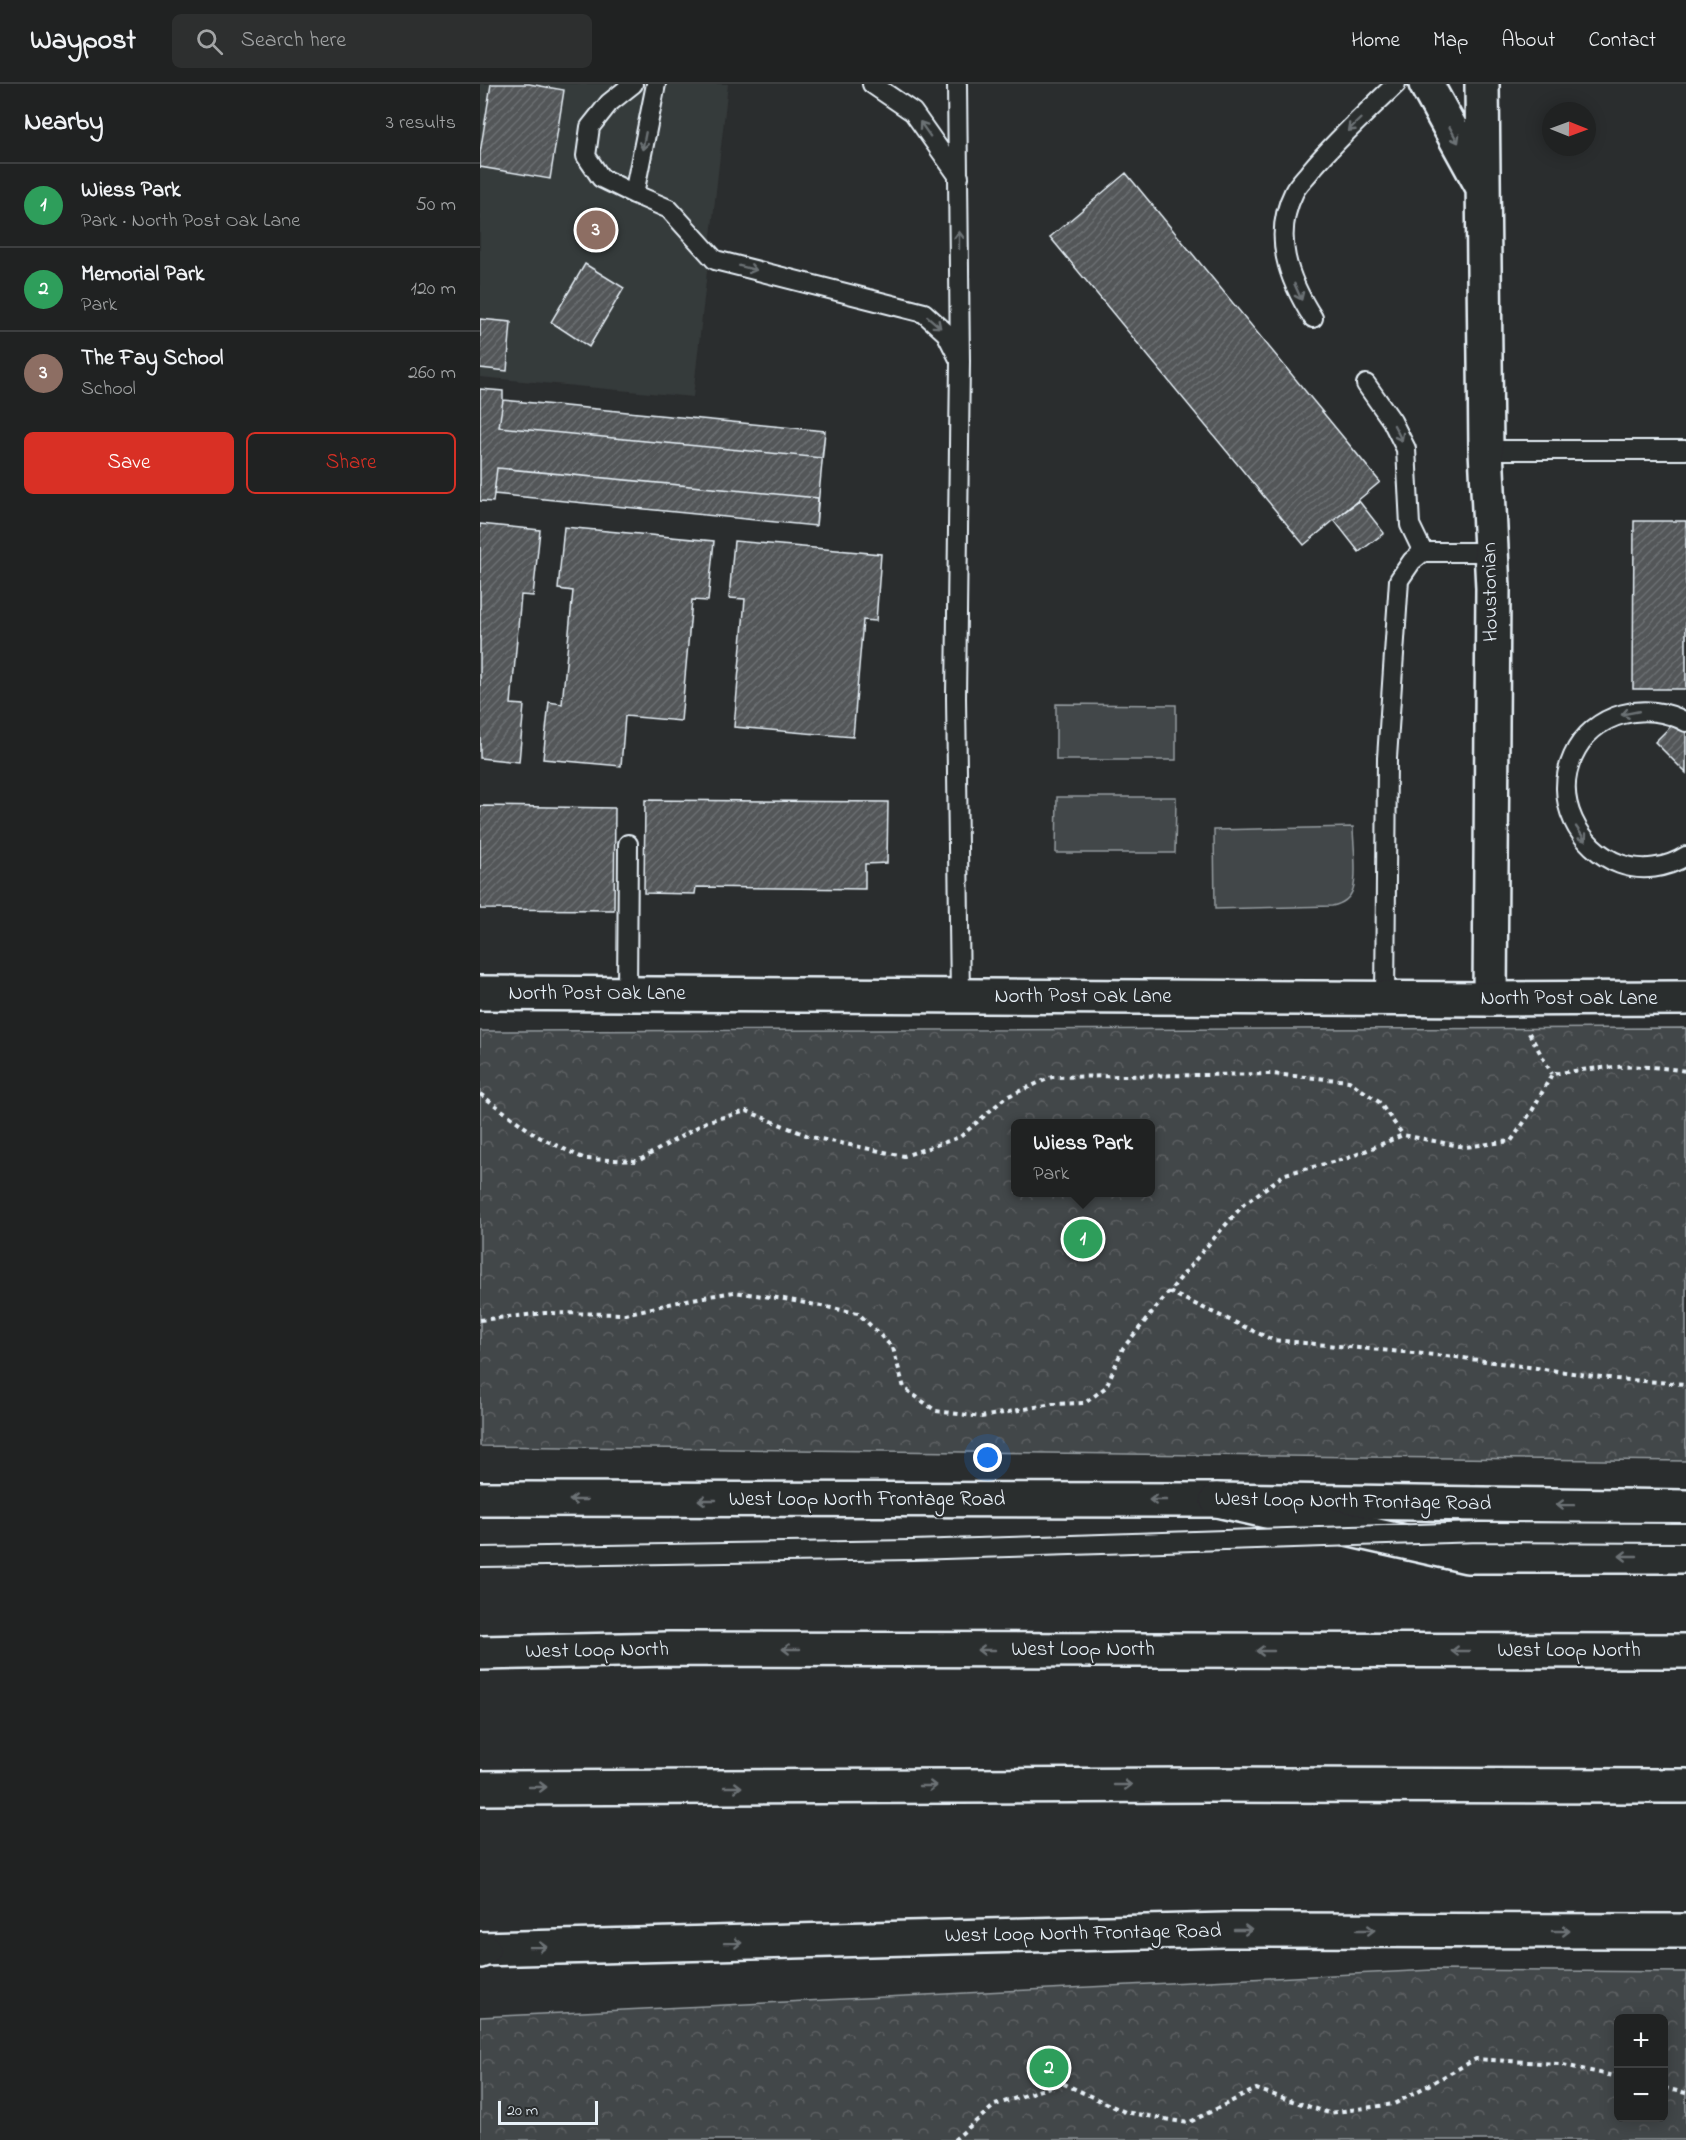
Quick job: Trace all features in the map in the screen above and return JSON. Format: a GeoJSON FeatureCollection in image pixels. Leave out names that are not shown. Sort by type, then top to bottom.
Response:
{"type":"FeatureCollection","features":[{"type":"Feature","properties":{"kind":"main road","name":"Houstonian"},"geometry":{"type":"LineString","coordinates":[[1426,84],[1482,185]]}},
{"type":"Feature","properties":{"kind":"main road","name":"Houstonian"},"geometry":{"type":"LineString","coordinates":[[1482,84],[1486,450],[1493,599],[1500,999]]}},
{"type":"Feature","properties":{"kind":"main road","name":"North Post Oak Lane"},"geometry":{"type":"LineString","coordinates":[[480,993],[1385,999],[1686,998]]}},
{"type":"Feature","properties":{"kind":"main road","name":"West Loop North Frontage Road"},"geometry":{"type":"LineString","coordinates":[[480,1499],[1217,1500],[1686,1507]]}},
{"type":"Feature","properties":{"kind":"main road"},"geometry":{"type":"LineString","coordinates":[[1217,1500],[1467,1556],[1686,1556]]}},
{"type":"Feature","properties":{"kind":"main road","name":"West Loop North"},"geometry":{"type":"LineString","coordinates":[[480,1653],[669,1649],[1686,1651]]}},
{"type":"Feature","properties":{"kind":"main road"},"geometry":{"type":"LineString","coordinates":[[480,1788],[1195,1785],[1686,1786]]}},
{"type":"Feature","properties":{"kind":"main road","name":"West Loop North Frontage Road"},"geometry":{"type":"LineString","coordinates":[[481,1949],[1225,1930],[1686,1931]]}},
{"type":"Feature","properties":{"kind":"lane"},"geometry":{"type":"LineString","coordinates":[[633,84],[609,103],[590,127],[586,156],[601,178],[669,209],[716,260],[924,313],[946,333],[960,361]]}},
{"type":"Feature","properties":{"kind":"lane"},"geometry":{"type":"LineString","coordinates":[[634,195],[656,84]]}},
{"type":"Feature","properties":{"kind":"lane"},"geometry":{"type":"LineString","coordinates":[[872,84],[913,112],[959,177]]}},
{"type":"Feature","properties":{"kind":"lane"},"geometry":{"type":"LineString","coordinates":[[957,84],[960,361],[956,698],[960,996]]}},
{"type":"Feature","properties":{"kind":"lane"},"geometry":{"type":"LineString","coordinates":[[1313,318],[1300,298],[1285,261],[1284,224],[1294,190],[1331,147],[1396,84]]}},
{"type":"Feature","properties":{"kind":"lane"},"geometry":{"type":"LineString","coordinates":[[1366,384],[1392,421],[1406,449],[1410,525],[1423,552]]}},
{"type":"Feature","properties":{"kind":"lane"},"geometry":{"type":"LineString","coordinates":[[1486,450],[1686,450]]}},
{"type":"Feature","properties":{"kind":"lane"},"geometry":{"type":"LineString","coordinates":[[1385,999],[1387,758],[1399,580],[1412,561],[1423,552],[1491,552]]}},
{"type":"Feature","properties":{"kind":"lane"},"geometry":{"type":"LineString","coordinates":[[1686,722],[1673,715],[1650,710],[1626,712],[1604,721],[1586,736],[1573,756],[1567,779],[1567,802],[1575,825],[1588,844],[1606,858],[1629,867],[1652,868],[1675,862],[1686,856]]}},
{"type":"Feature","properties":{"kind":"lane"},"geometry":{"type":"LineString","coordinates":[[627,994],[628,844]]}},
{"type":"Feature","properties":{"kind":"lane"},"geometry":{"type":"LineString","coordinates":[[480,1557],[912,1550],[1480,1532],[1686,1533]]}},
{"type":"Feature","properties":{"kind":"path"},"geometry":{"type":"LineString","coordinates":[[1500,999],[1552,1074]]}},
{"type":"Feature","properties":{"kind":"path"},"geometry":{"type":"LineString","coordinates":[[1552,1074],[1618,1066],[1652,1066],[1686,1071]]}},
{"type":"Feature","properties":{"kind":"path"},"geometry":{"type":"LineString","coordinates":[[480,1094],[537,1136],[585,1159],[638,1161],[708,1121],[747,1111],[812,1137],[904,1155],[960,1137],[1006,1097],[1052,1077],[1272,1074],[1349,1081],[1378,1102],[1403,1136]]}},
{"type":"Feature","properties":{"kind":"path"},"geometry":{"type":"LineString","coordinates":[[480,1320],[545,1313],[625,1314],[734,1292],[858,1313],[893,1348],[904,1388],[936,1411],[981,1417],[1052,1404],[1085,1403],[1106,1387],[1123,1348],[1244,1204],[1285,1174],[1348,1158],[1403,1136],[1465,1147],[1511,1141],[1532,1111],[1552,1074]]}},
{"type":"Feature","properties":{"kind":"path"},"geometry":{"type":"LineString","coordinates":[[1169,1292],[1273,1340],[1456,1357],[1616,1379],[1686,1384]]}},
{"type":"Feature","properties":{"kind":"path"},"geometry":{"type":"LineString","coordinates":[[954,2140],[995,2105],[1062,2083],[1125,2112],[1188,2123],[1256,2089],[1329,2113],[1394,2104],[1476,2059],[1559,2064],[1614,2076]]}},
{"type":"Feature","properties":{"kind":"path"},"geometry":{"type":"LineString","coordinates":[[1668,2089],[1686,2094]]}},
{"type":"Feature","properties":{"kind":"shaded area"},"geometry":{"type":"Polygon","coordinates":[[[480,84],[728,84],[693,397],[480,377],[480,84]]]}},
{"type":"Feature","properties":{"kind":"green space"},"geometry":{"type":"Polygon","coordinates":[[[1056,704],[1176,705],[1176,760],[1056,760],[1056,704]]]}},
{"type":"Feature","properties":{"kind":"green space"},"geometry":{"type":"Polygon","coordinates":[[[1057,797],[1176,797],[1175,853],[1056,853],[1057,797]]]}},
{"type":"Feature","properties":{"kind":"green space"},"geometry":{"type":"Polygon","coordinates":[[[1353,827],[1354,883],[1350,896],[1342,902],[1332,906],[1215,909],[1214,830],[1353,827]]]}},
{"type":"Feature","properties":{"kind":"green space"},"geometry":{"type":"Polygon","coordinates":[[[1686,1028],[1686,1461],[480,1446],[480,1031],[1686,1028]]]}},
{"type":"Feature","properties":{"kind":"green space"},"geometry":{"type":"Polygon","coordinates":[[[1433,1970],[1686,1972],[1686,2140],[480,2140],[480,2017],[1433,1970]]]}},
{"type":"Feature","properties":{"kind":"building"},"geometry":{"type":"Polygon","coordinates":[[[491,84],[529,84],[564,90],[550,179],[480,167],[480,153],[491,84]]]}},
{"type":"Feature","properties":{"kind":"building"},"geometry":{"type":"Polygon","coordinates":[[[1126,173],[1380,482],[1304,545],[1050,237],[1126,173]]]}},
{"type":"Feature","properties":{"kind":"building"},"geometry":{"type":"Polygon","coordinates":[[[585,264],[624,288],[589,347],[551,322],[585,264]]]}},
{"type":"Feature","properties":{"kind":"building"},"geometry":{"type":"Polygon","coordinates":[[[480,319],[511,322],[507,371],[480,368],[480,319]]]}},
{"type":"Feature","properties":{"kind":"building"},"geometry":{"type":"Polygon","coordinates":[[[480,389],[503,391],[503,400],[825,431],[816,526],[494,494],[493,502],[480,501],[480,389]]]}},
{"type":"Feature","properties":{"kind":"building"},"geometry":{"type":"Polygon","coordinates":[[[503,400],[825,431],[822,458],[499,427],[503,400]]]}},
{"type":"Feature","properties":{"kind":"building"},"geometry":{"type":"Polygon","coordinates":[[[497,468],[818,498],[816,526],[494,494],[497,468]]]}},
{"type":"Feature","properties":{"kind":"building"},"geometry":{"type":"Polygon","coordinates":[[[1359,501],[1384,533],[1359,552],[1334,520],[1359,501]]]}},
{"type":"Feature","properties":{"kind":"building"},"geometry":{"type":"Polygon","coordinates":[[[1634,521],[1686,521],[1686,689],[1633,689],[1634,521]]]}},
{"type":"Feature","properties":{"kind":"building"},"geometry":{"type":"Polygon","coordinates":[[[480,524],[540,530],[533,596],[521,595],[511,704],[524,705],[519,762],[480,758],[480,524]]]}},
{"type":"Feature","properties":{"kind":"building"},"geometry":{"type":"Polygon","coordinates":[[[564,527],[714,541],[708,601],[692,600],[681,721],[625,716],[621,766],[543,759],[549,702],[562,704],[573,591],[558,589],[564,527]]]}},
{"type":"Feature","properties":{"kind":"building"},"geometry":{"type":"Polygon","coordinates":[[[734,541],[881,554],[876,621],[863,620],[853,737],[734,727],[745,599],[729,598],[734,541]]]}},
{"type":"Feature","properties":{"kind":"building"},"geometry":{"type":"Polygon","coordinates":[[[1686,711],[1686,773],[1655,742],[1686,711]]]}},
{"type":"Feature","properties":{"kind":"building"},"geometry":{"type":"Polygon","coordinates":[[[645,800],[888,802],[887,863],[865,864],[865,889],[696,887],[695,894],[644,893],[645,800]]]}},
{"type":"Feature","properties":{"kind":"building"},"geometry":{"type":"Polygon","coordinates":[[[480,806],[615,808],[614,910],[480,909],[480,806]]]}},
{"type":"Feature","properties":{"kind":"place","name":"The Fay School"},"geometry":{"type":"Point","coordinates":[596,230]}},
{"type":"Feature","properties":{"kind":"place","name":"Wiess Park"},"geometry":{"type":"Point","coordinates":[1083,1239]}},
{"type":"Feature","properties":{"kind":"place","name":"Memorial Park"},"geometry":{"type":"Point","coordinates":[1049,2068]}}]}
